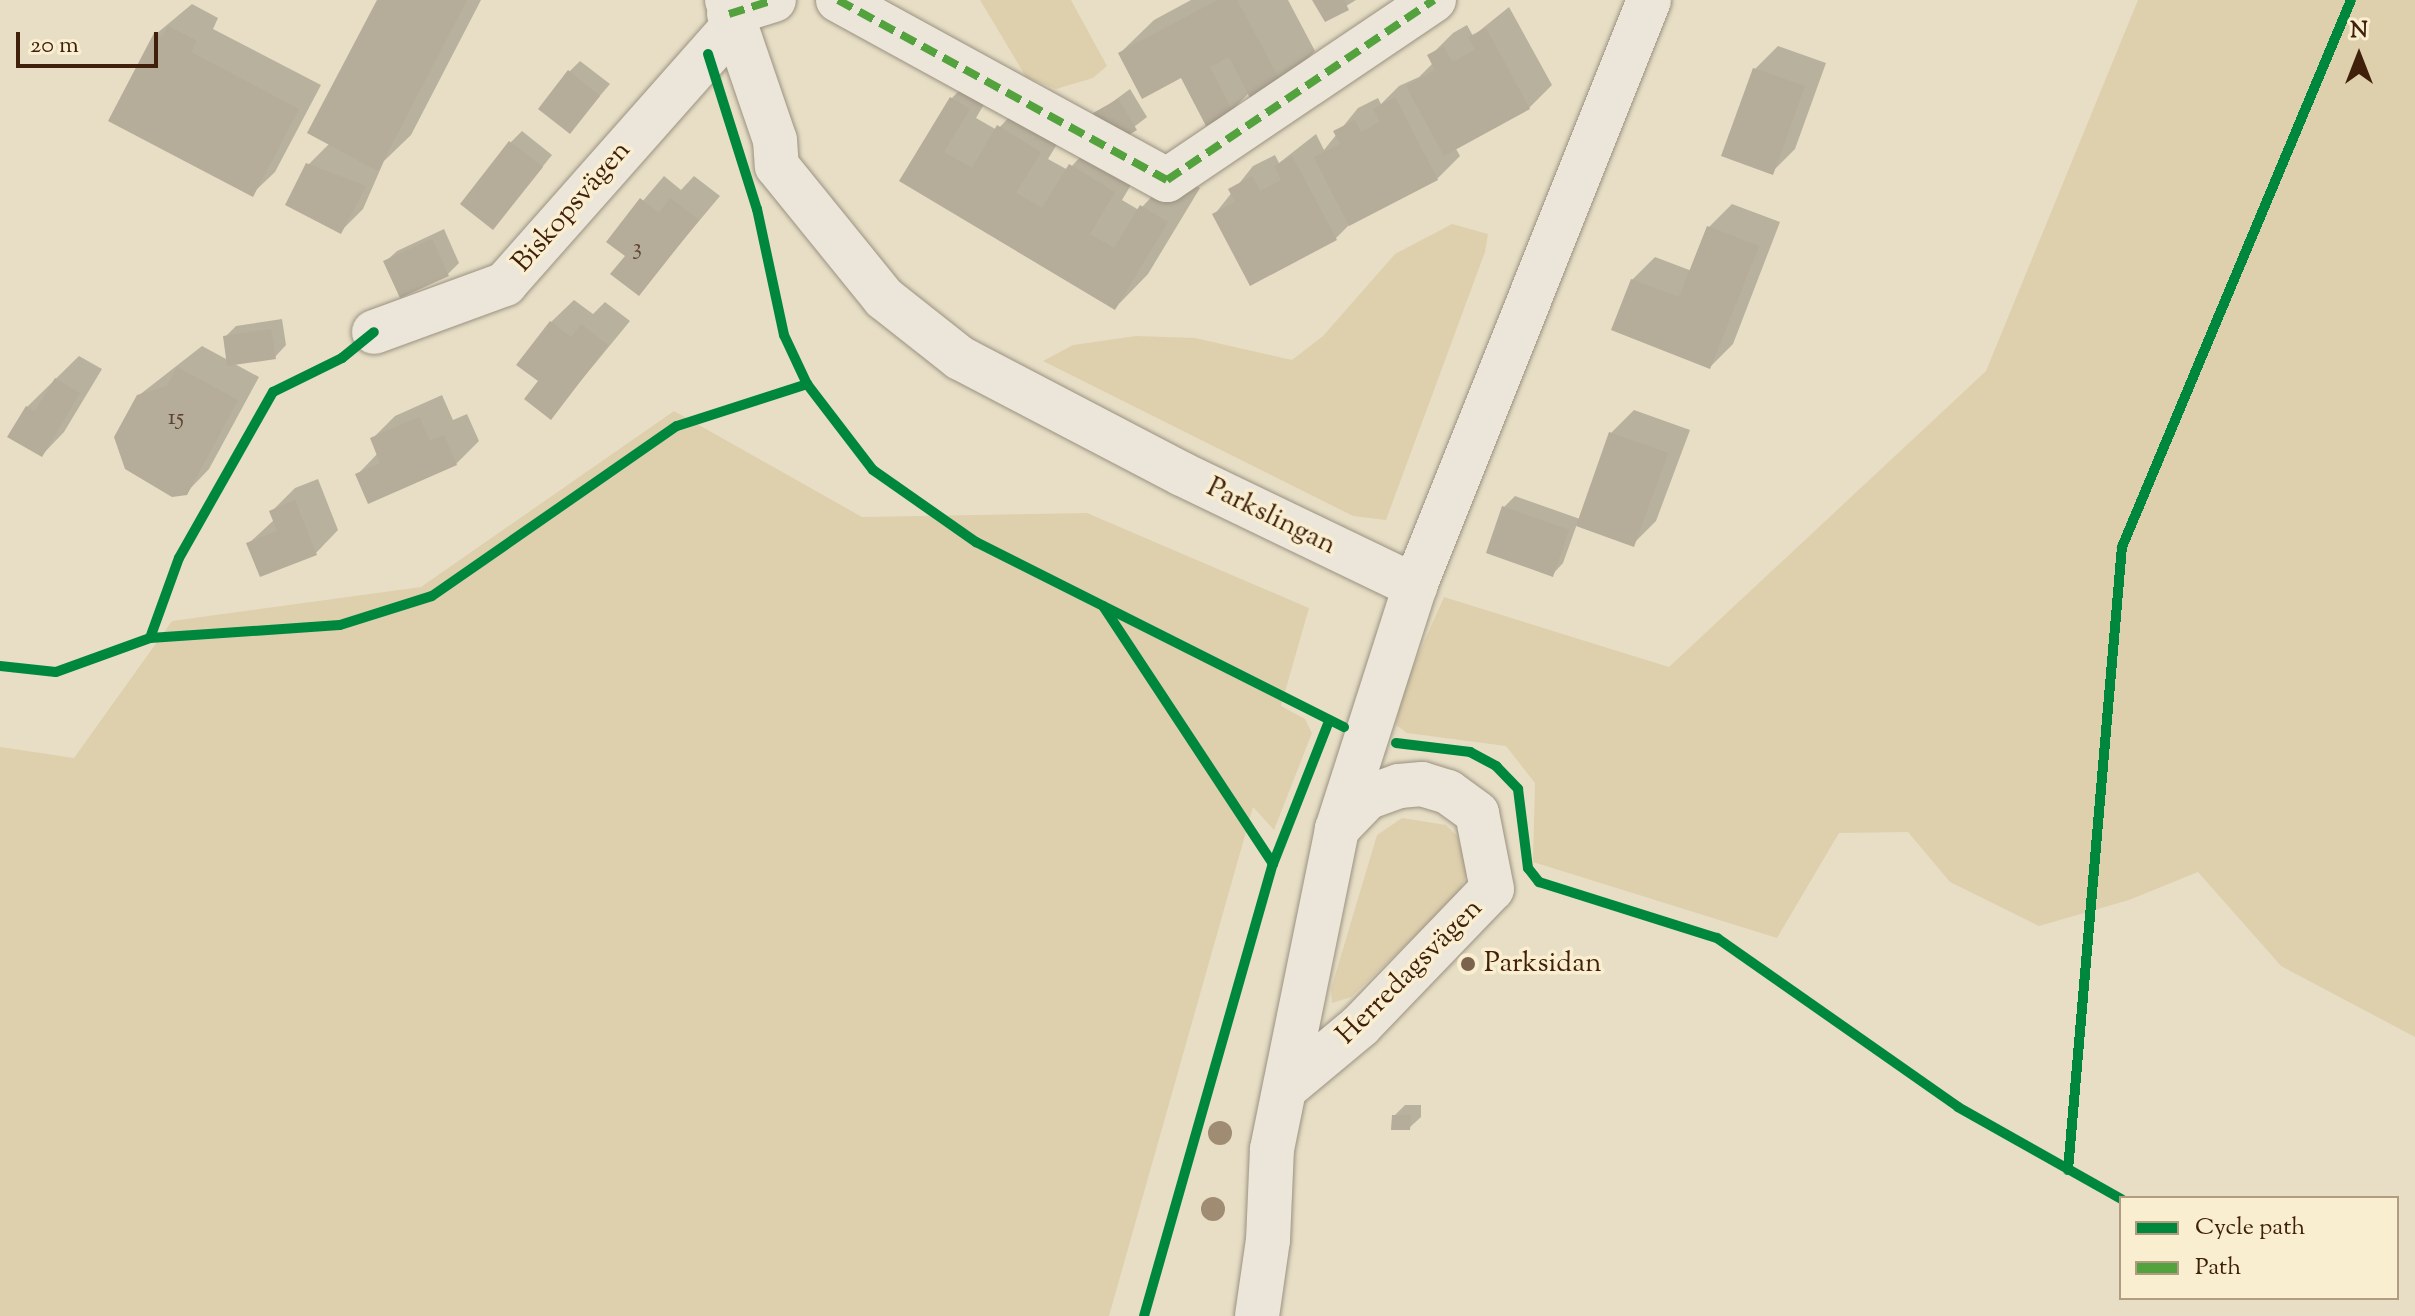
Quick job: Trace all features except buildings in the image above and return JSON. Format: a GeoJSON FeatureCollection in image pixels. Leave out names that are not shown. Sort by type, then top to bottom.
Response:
{"type":"FeatureCollection","features":[{"type":"Feature","properties":{"kind":"street"},"geometry":{"type":"LineString","coordinates":[[730,14],[774,0]]}},
{"type":"Feature","properties":{"kind":"street"},"geometry":{"type":"LineString","coordinates":[[838,0],[1167,180],[1434,0]]}},
{"type":"Feature","properties":{"kind":"street"},"geometry":{"type":"LineString","coordinates":[[1415,586],[1649,0]]}},
{"type":"Feature","properties":{"kind":"street","name":"Biskopsvägen"},"geometry":{"type":"LineString","coordinates":[[374,332],[505,284],[730,14]]}},
{"type":"Feature","properties":{"kind":"street","name":"Parkslingan"},"geometry":{"type":"LineString","coordinates":[[730,14],[775,140],[777,166],[884,298],[960,358],[1182,474],[1415,586]]}},
{"type":"Feature","properties":{"kind":"street","name":"Herredagsvägen"},"geometry":{"type":"LineString","coordinates":[[1257,1316],[1268,1240],[1272,1149],[1288,1086],[1337,829],[1415,586]]}},
{"type":"Feature","properties":{"kind":"street","name":"Herredagsvägen"},"geometry":{"type":"LineString","coordinates":[[1288,1086],[1360,1026],[1492,889],[1477,813],[1448,792],[1422,784],[1399,786],[1368,797],[1337,829]]}},
{"type":"Feature","properties":{"kind":"shaded area"},"geometry":{"type":"Polygon","coordinates":[[[980,0],[1071,0],[1107,66],[1093,78],[1056,89],[1026,77],[980,0]]]}},
{"type":"Feature","properties":{"kind":"shaded area"},"geometry":{"type":"Polygon","coordinates":[[[2138,0],[2415,0],[2415,1037],[2281,966],[2198,872],[2129,900],[2039,926],[1950,882],[1908,832],[1839,833],[1777,938],[1533,862],[1535,783],[1506,746],[1407,733],[1396,725],[1402,692],[1444,597],[1669,667],[1986,371],[2138,0]]]}},
{"type":"Feature","properties":{"kind":"shaded area"},"geometry":{"type":"Polygon","coordinates":[[[1452,224],[1488,234],[1485,252],[1386,520],[1353,516],[1043,361],[1073,345],[1136,336],[1195,338],[1292,360],[1323,336],[1395,254],[1452,224]]]}},
{"type":"Feature","properties":{"kind":"shaded area"},"geometry":{"type":"Polygon","coordinates":[[[674,411],[862,517],[1087,513],[1309,608],[1281,706],[1305,719],[1312,733],[1274,830],[1253,807],[1109,1316],[0,1316],[0,747],[74,758],[172,621],[421,587],[674,411]]]}},
{"type":"Feature","properties":{"kind":"shaded area"},"geometry":{"type":"Polygon","coordinates":[[[1402,818],[1446,825],[1457,836],[1468,870],[1459,894],[1351,997],[1332,1003],[1331,989],[1377,835],[1402,818]]]}},
{"type":"Feature","properties":{"kind":"marked path"},"geometry":{"type":"LineString","coordinates":[[729,14],[774,0]]}},
{"type":"Feature","properties":{"kind":"marked path"},"geometry":{"type":"LineString","coordinates":[[838,0],[1167,180],[1434,0]]}},
{"type":"Feature","properties":{"kind":"cycle path"},"geometry":{"type":"LineString","coordinates":[[2068,1170],[2122,547],[2351,0]]}},
{"type":"Feature","properties":{"kind":"cycle path"},"geometry":{"type":"LineString","coordinates":[[708,54],[757,209],[784,335],[807,384],[873,470],[976,542],[1344,727]]}},
{"type":"Feature","properties":{"kind":"cycle path"},"geometry":{"type":"LineString","coordinates":[[150,638],[179,558],[273,392],[342,358],[374,332]]}},
{"type":"Feature","properties":{"kind":"cycle path"},"geometry":{"type":"LineString","coordinates":[[0,666],[56,672],[150,638],[340,625],[432,596],[677,426],[807,384]]}},
{"type":"Feature","properties":{"kind":"cycle path"},"geometry":{"type":"LineString","coordinates":[[1103,606],[1273,864]]}},
{"type":"Feature","properties":{"kind":"cycle path"},"geometry":{"type":"LineString","coordinates":[[1144,1316],[1273,864],[1329,721]]}},
{"type":"Feature","properties":{"kind":"cycle path"},"geometry":{"type":"LineString","coordinates":[[1396,743],[1470,752],[1496,766],[1518,789],[1528,868],[1539,882],[1717,938],[1958,1107],[2119,1198]]}},
{"type":"Feature","properties":{"kind":"place","name":"Parksidan"},"geometry":{"type":"Point","coordinates":[1468,964]}}]}
